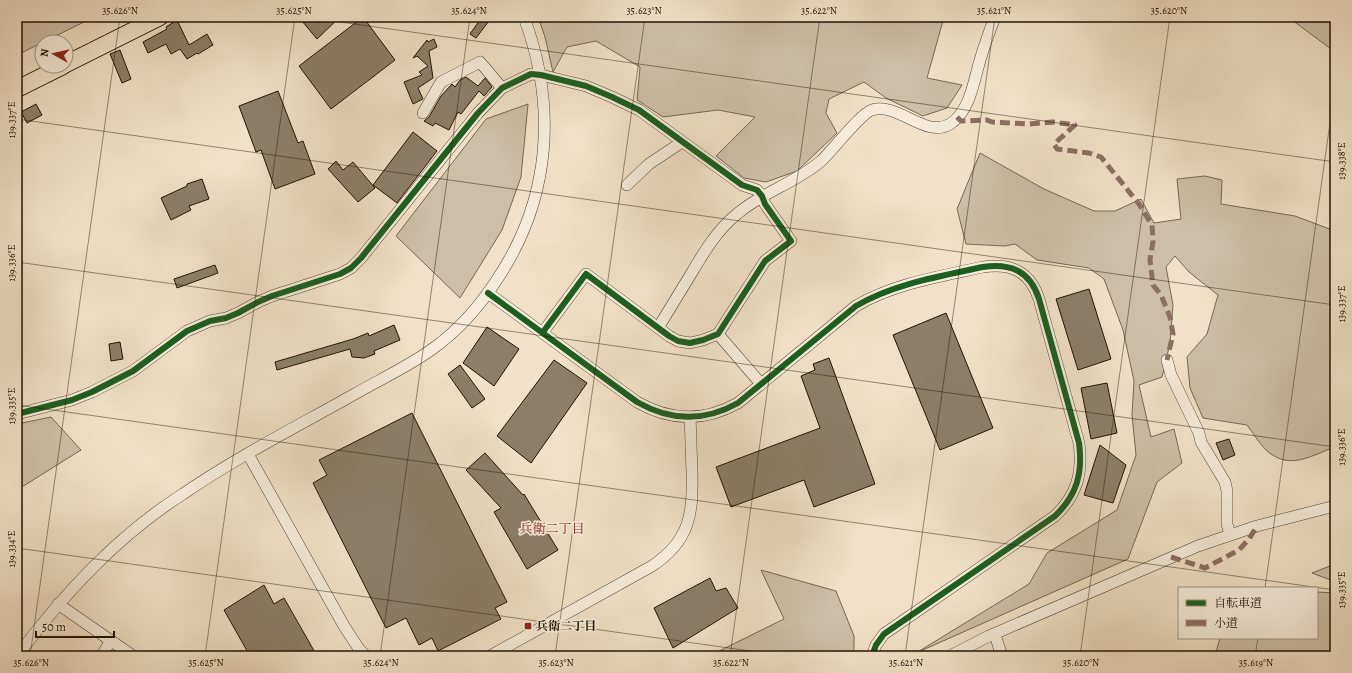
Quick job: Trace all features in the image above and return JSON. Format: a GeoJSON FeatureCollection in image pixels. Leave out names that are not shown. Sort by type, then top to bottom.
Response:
{"type":"FeatureCollection","features":[{"type":"Feature","properties":{"kind":"highway"},"geometry":{"type":"LineString","coordinates":[[74,60],[160,17]]}},
{"type":"Feature","properties":{"kind":"highway"},"geometry":{"type":"LineString","coordinates":[[17,89],[47,74]]}},
{"type":"Feature","properties":{"kind":"street"},"geometry":{"type":"LineString","coordinates":[[17,656],[58,604],[84,576],[110,551],[182,494],[248,454],[431,350],[460,325],[488,293],[515,251],[524,232],[537,192],[543,162],[545,120],[541,75],[532,37],[524,17]]}},
{"type":"Feature","properties":{"kind":"street"},"geometry":{"type":"LineString","coordinates":[[658,328],[711,241],[736,214],[762,196],[805,173],[820,161],[863,115],[872,110],[887,110],[932,128],[940,128],[949,124],[957,117],[964,108],[995,17]]}},
{"type":"Feature","properties":{"kind":"street"},"geometry":{"type":"LineString","coordinates":[[423,113],[441,82],[480,62],[502,88]]}},
{"type":"Feature","properties":{"kind":"street"},"geometry":{"type":"LineString","coordinates":[[17,414],[60,403],[92,392],[133,372],[187,331],[210,321],[226,318],[272,296],[340,274],[350,268],[361,258],[478,113],[502,88],[531,74],[586,86],[639,110],[742,185],[757,190],[791,241],[765,261],[718,334],[703,340],[690,343],[678,341],[658,328],[586,274],[543,332]]}},
{"type":"Feature","properties":{"kind":"street"},"geometry":{"type":"LineString","coordinates":[[627,185],[649,164],[682,142]]}},
{"type":"Feature","properties":{"kind":"street"},"geometry":{"type":"LineString","coordinates":[[488,293],[637,402],[655,411],[690,418],[711,414],[729,408],[738,403],[856,306],[876,295],[893,289],[993,265],[1014,269],[1028,278],[1036,291],[1079,443],[1081,460],[1080,472],[1075,489],[1061,511],[1050,520],[884,634],[876,645],[872,656]]}},
{"type":"Feature","properties":{"kind":"street"},"geometry":{"type":"LineString","coordinates":[[718,334],[761,384]]}},
{"type":"Feature","properties":{"kind":"street"},"geometry":{"type":"LineString","coordinates":[[1167,360],[1171,375],[1199,433],[1201,442],[1224,482],[1227,491],[1227,524],[1230,534]]}},
{"type":"Feature","properties":{"kind":"street"},"geometry":{"type":"LineString","coordinates":[[490,656],[652,566],[664,558],[672,550],[684,531],[691,510],[690,418]]}},
{"type":"Feature","properties":{"kind":"street"},"geometry":{"type":"LineString","coordinates":[[248,454],[344,626],[359,649],[366,656]]}},
{"type":"Feature","properties":{"kind":"street"},"geometry":{"type":"LineString","coordinates":[[950,656],[1171,556],[1230,534],[1335,506]]}},
{"type":"Feature","properties":{"kind":"street"},"geometry":{"type":"LineString","coordinates":[[58,604],[133,656]]}},
{"type":"Feature","properties":{"kind":"street"},"geometry":{"type":"LineString","coordinates":[[995,635],[1002,656]]}},
{"type":"Feature","properties":{"kind":"street"},"geometry":{"type":"LineString","coordinates":[[102,656],[110,641]]}},
{"type":"Feature","properties":{"kind":"shaded area"},"geometry":{"type":"Polygon","coordinates":[[[17,17],[94,17],[60,34],[34,34],[34,47],[17,55],[17,17]]]}},
{"type":"Feature","properties":{"kind":"shaded area"},"geometry":{"type":"Polygon","coordinates":[[[538,17],[944,17],[927,78],[962,85],[947,108],[923,116],[886,98],[864,82],[829,99],[826,113],[837,133],[797,171],[766,182],[744,178],[716,156],[755,117],[718,110],[663,117],[637,100],[640,67],[596,41],[567,47],[553,72],[545,37],[538,17]]]}},
{"type":"Feature","properties":{"kind":"shaded area"},"geometry":{"type":"Polygon","coordinates":[[[1288,17],[1335,17],[1335,52],[1288,17]]]}},
{"type":"Feature","properties":{"kind":"shaded area"},"geometry":{"type":"Polygon","coordinates":[[[528,104],[521,177],[502,230],[460,298],[396,236],[486,119],[528,104]]]}},
{"type":"Feature","properties":{"kind":"shaded area"},"geometry":{"type":"Polygon","coordinates":[[[980,153],[1044,189],[1094,211],[1115,211],[1141,199],[1154,223],[1181,219],[1177,179],[1205,176],[1222,180],[1221,204],[1295,216],[1335,231],[1335,447],[1300,460],[1283,460],[1266,450],[1247,425],[1203,418],[1190,388],[1187,357],[1207,334],[1218,295],[1189,272],[1175,256],[1166,267],[1173,305],[1170,343],[1162,377],[1139,385],[1151,437],[1174,429],[1182,463],[1157,482],[1128,559],[916,653],[1029,584],[1047,553],[1117,510],[1136,455],[1132,415],[1134,381],[1123,330],[1104,279],[1089,268],[1037,260],[1015,244],[1005,246],[966,244],[957,209],[980,153]]]}},
{"type":"Feature","properties":{"kind":"shaded area"},"geometry":{"type":"Polygon","coordinates":[[[51,417],[81,450],[17,490],[17,424],[51,417]]]}},
{"type":"Feature","properties":{"kind":"shaded area"},"geometry":{"type":"Polygon","coordinates":[[[1335,564],[1335,585],[1333,581],[1312,573],[1335,564]]]}},
{"type":"Feature","properties":{"kind":"shaded area"},"geometry":{"type":"Polygon","coordinates":[[[761,570],[836,591],[854,636],[854,656],[709,656],[784,619],[761,570]]]}},
{"type":"Feature","properties":{"kind":"shaded area"},"geometry":{"type":"Polygon","coordinates":[[[1318,592],[1335,593],[1335,656],[1215,656],[1220,639],[1318,639],[1318,592]]]}},
{"type":"Feature","properties":{"kind":"building"},"geometry":{"type":"Polygon","coordinates":[[[306,17],[313,17],[318,23],[324,17],[340,17],[317,39],[302,21],[306,17]]]}},
{"type":"Feature","properties":{"kind":"building"},"geometry":{"type":"Polygon","coordinates":[[[363,17],[395,60],[331,109],[299,66],[363,17]]]}},
{"type":"Feature","properties":{"kind":"building"},"geometry":{"type":"Polygon","coordinates":[[[482,17],[492,17],[476,38],[470,34],[482,17]]]}},
{"type":"Feature","properties":{"kind":"building"},"geometry":{"type":"Polygon","coordinates":[[[177,20],[189,45],[207,34],[213,45],[187,59],[180,49],[171,54],[166,44],[148,53],[143,42],[167,29],[166,27],[177,20]]]}},
{"type":"Feature","properties":{"kind":"building"},"geometry":{"type":"Polygon","coordinates":[[[434,39],[437,47],[429,51],[433,78],[418,88],[423,99],[413,104],[404,82],[422,75],[419,72],[428,66],[417,56],[413,58],[427,40],[428,42],[434,39]]]}},
{"type":"Feature","properties":{"kind":"building"},"geometry":{"type":"Polygon","coordinates":[[[120,50],[131,79],[122,83],[110,54],[120,50]]]}},
{"type":"Feature","properties":{"kind":"building"},"geometry":{"type":"Polygon","coordinates":[[[466,77],[478,86],[485,78],[492,87],[484,96],[479,91],[461,114],[458,112],[449,130],[435,123],[433,126],[424,121],[429,117],[441,96],[452,84],[455,87],[460,80],[466,77]]]}},
{"type":"Feature","properties":{"kind":"building"},"geometry":{"type":"Polygon","coordinates":[[[278,91],[298,143],[303,141],[315,174],[275,189],[261,150],[256,152],[239,106],[278,91]]]}},
{"type":"Feature","properties":{"kind":"building"},"geometry":{"type":"Polygon","coordinates":[[[36,104],[42,115],[27,123],[21,112],[36,104]]]}},
{"type":"Feature","properties":{"kind":"building"},"geometry":{"type":"Polygon","coordinates":[[[413,132],[437,151],[397,203],[373,185],[413,132]]]}},
{"type":"Feature","properties":{"kind":"building"},"geometry":{"type":"Polygon","coordinates":[[[336,161],[343,170],[353,162],[375,188],[358,202],[328,169],[336,161]]]}},
{"type":"Feature","properties":{"kind":"building"},"geometry":{"type":"Polygon","coordinates":[[[202,179],[209,199],[189,206],[191,210],[171,220],[161,198],[187,186],[187,184],[202,179]]]}},
{"type":"Feature","properties":{"kind":"building"},"geometry":{"type":"Polygon","coordinates":[[[215,265],[218,273],[177,288],[174,279],[215,265]]]}},
{"type":"Feature","properties":{"kind":"building"},"geometry":{"type":"Polygon","coordinates":[[[1089,289],[1111,359],[1078,370],[1056,299],[1089,289]]]}},
{"type":"Feature","properties":{"kind":"building"},"geometry":{"type":"Polygon","coordinates":[[[946,313],[993,428],[940,450],[893,335],[946,313]]]}},
{"type":"Feature","properties":{"kind":"building"},"geometry":{"type":"Polygon","coordinates":[[[394,325],[400,340],[374,351],[375,354],[364,358],[352,357],[350,349],[277,370],[275,362],[353,339],[368,333],[369,336],[394,325]]]}},
{"type":"Feature","properties":{"kind":"building"},"geometry":{"type":"Polygon","coordinates":[[[487,327],[519,349],[494,386],[463,363],[487,327]]]}},
{"type":"Feature","properties":{"kind":"building"},"geometry":{"type":"Polygon","coordinates":[[[120,342],[123,359],[111,361],[109,344],[120,342]]]}},
{"type":"Feature","properties":{"kind":"building"},"geometry":{"type":"Polygon","coordinates":[[[829,358],[875,484],[814,507],[804,480],[731,507],[716,467],[820,428],[801,376],[815,370],[813,364],[829,358]]]}},
{"type":"Feature","properties":{"kind":"building"},"geometry":{"type":"Polygon","coordinates":[[[554,360],[587,383],[531,463],[497,436],[554,360]]]}},
{"type":"Feature","properties":{"kind":"building"},"geometry":{"type":"Polygon","coordinates":[[[460,365],[485,399],[472,408],[448,374],[460,365]]]}},
{"type":"Feature","properties":{"kind":"building"},"geometry":{"type":"Polygon","coordinates":[[[1107,383],[1117,433],[1091,439],[1081,388],[1107,383]]]}},
{"type":"Feature","properties":{"kind":"building"},"geometry":{"type":"Polygon","coordinates":[[[412,413],[507,602],[495,608],[501,619],[438,651],[432,638],[419,645],[406,618],[386,628],[313,483],[327,475],[319,460],[412,413]]]}},
{"type":"Feature","properties":{"kind":"building"},"geometry":{"type":"Polygon","coordinates":[[[1229,439],[1235,455],[1223,460],[1216,443],[1229,439]]]}},
{"type":"Feature","properties":{"kind":"building"},"geometry":{"type":"Polygon","coordinates":[[[1100,445],[1126,465],[1113,503],[1084,495],[1100,445]]]}},
{"type":"Feature","properties":{"kind":"building"},"geometry":{"type":"Polygon","coordinates":[[[485,453],[523,495],[524,494],[558,550],[527,569],[494,512],[501,508],[466,470],[485,453]]]}},
{"type":"Feature","properties":{"kind":"building"},"geometry":{"type":"Polygon","coordinates":[[[710,578],[716,591],[726,588],[738,608],[673,648],[654,608],[710,578]]]}},
{"type":"Feature","properties":{"kind":"building"},"geometry":{"type":"Polygon","coordinates":[[[264,585],[274,604],[284,598],[317,656],[250,656],[224,610],[264,585]]]}},
{"type":"Feature","properties":{"kind":"marked path"},"geometry":{"type":"LineString","coordinates":[[957,117],[961,121],[987,120],[992,122],[1029,124],[1053,122],[1075,125],[1054,144],[1057,149],[1089,153],[1101,157],[1139,204],[1152,225],[1153,241],[1150,260],[1153,285],[1161,295],[1170,317],[1173,334],[1167,360]]}},
{"type":"Feature","properties":{"kind":"marked path"},"geometry":{"type":"LineString","coordinates":[[1171,557],[1205,568],[1239,550],[1249,539],[1257,526]]}},
{"type":"Feature","properties":{"kind":"cycle path"},"geometry":{"type":"LineString","coordinates":[[17,414],[72,400],[92,392],[133,371],[187,331],[210,321],[226,318],[272,296],[340,274],[351,268],[361,258],[478,113],[502,88],[531,74],[586,86],[639,110],[742,185],[757,190],[791,241],[765,261],[718,334],[703,340],[690,343],[678,341],[669,336],[586,274],[543,332]]}},
{"type":"Feature","properties":{"kind":"cycle path"},"geometry":{"type":"LineString","coordinates":[[488,293],[637,402],[662,413],[687,417],[713,414],[738,403],[856,306],[870,298],[901,286],[983,267],[1002,266],[1018,271],[1025,276],[1035,289],[1039,299],[1079,443],[1080,464],[1077,483],[1069,500],[1055,516],[884,634],[876,645],[872,656]]}},
{"type":"Feature","properties":{"kind":"place","name":"兵衛二丁目"},"geometry":{"type":"Point","coordinates":[528,626]}},
{"type":"Feature","properties":{"kind":"district","name":"兵衛二丁目"},"geometry":{"type":"Point","coordinates":[552,528]}}]}
